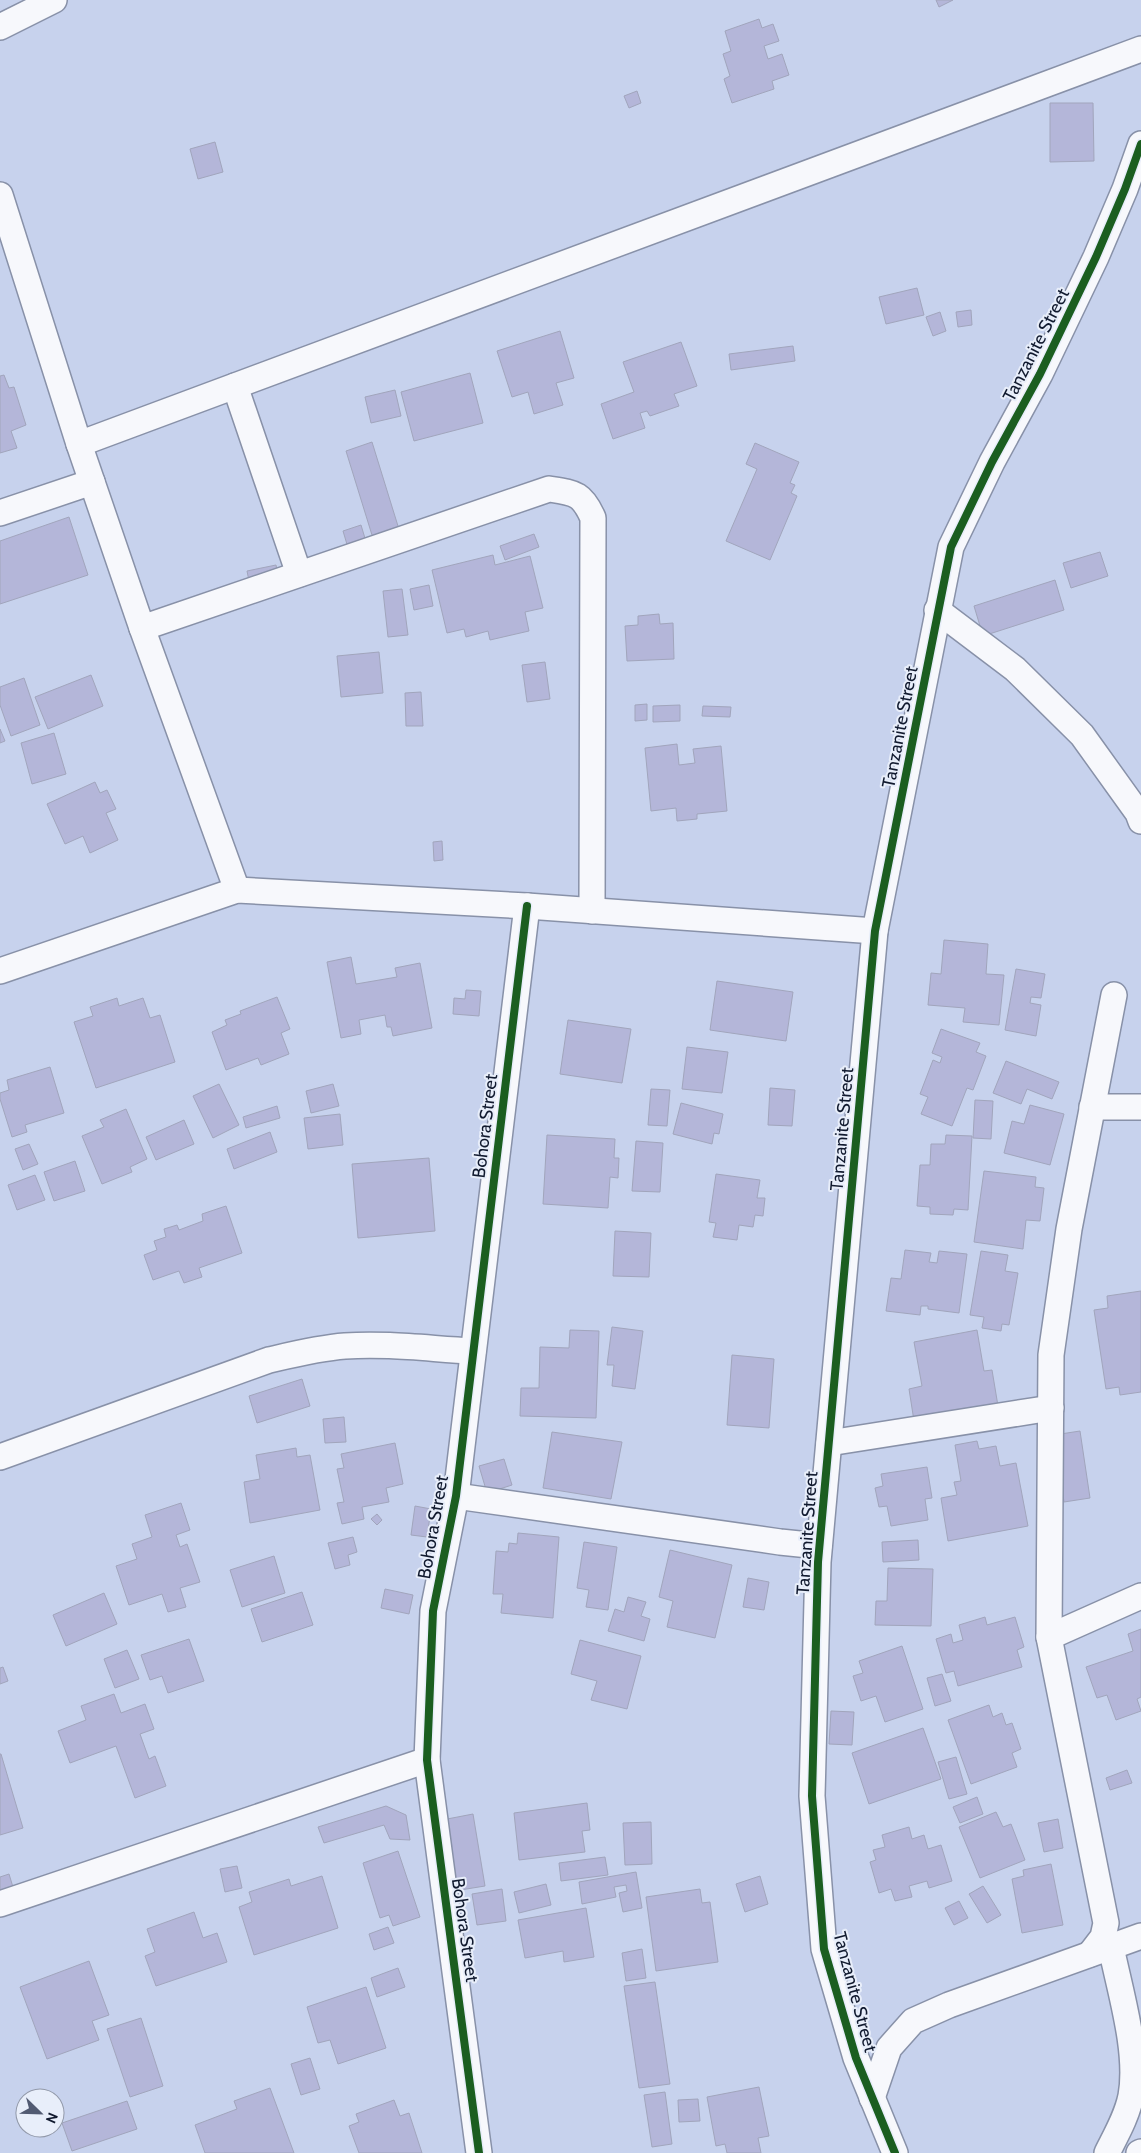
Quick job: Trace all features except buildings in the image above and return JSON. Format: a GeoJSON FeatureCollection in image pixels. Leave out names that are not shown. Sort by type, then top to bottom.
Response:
{"type":"FeatureCollection","features":[{"type":"Feature","properties":{"kind":"street"},"geometry":{"type":"LineString","coordinates":[[0,27],[54,0]]}},
{"type":"Feature","properties":{"kind":"street"},"geometry":{"type":"LineString","coordinates":[[79,444],[1141,49]]}},
{"type":"Feature","properties":{"kind":"street","name":"Tanzanite Street"},"geometry":{"type":"LineString","coordinates":[[895,2153],[856,2058],[824,1949],[812,1796],[819,1546],[875,932],[950,547],[992,462],[1040,374],[1092,266],[1125,189],[1141,144]]}},
{"type":"Feature","properties":{"kind":"street"},"geometry":{"type":"LineString","coordinates":[[0,195],[79,444],[142,628],[237,890]]}},
{"type":"Feature","properties":{"kind":"street"},"geometry":{"type":"LineString","coordinates":[[235,386],[299,574]]}},
{"type":"Feature","properties":{"kind":"street"},"geometry":{"type":"LineString","coordinates":[[0,513],[92,482]]}},
{"type":"Feature","properties":{"kind":"street"},"geometry":{"type":"LineString","coordinates":[[142,628],[549,489],[569,492],[586,501],[593,518],[592,911]]}},
{"type":"Feature","properties":{"kind":"street"},"geometry":{"type":"LineString","coordinates":[[937,610],[1015,669],[1082,735],[1141,821]]}},
{"type":"Feature","properties":{"kind":"street"},"geometry":{"type":"LineString","coordinates":[[0,971],[237,890],[527,906],[875,932]]}},
{"type":"Feature","properties":{"kind":"street","name":"Bohora Street"},"geometry":{"type":"LineString","coordinates":[[479,2153],[427,1760],[433,1611],[456,1496],[527,906]]}},
{"type":"Feature","properties":{"kind":"street"},"geometry":{"type":"LineString","coordinates":[[1107,2153],[1119,2129],[1131,2096],[1132,2068],[1128,2024],[1101,1950],[1106,1924],[1049,1637],[1050,1408],[1051,1355],[1069,1229],[1114,995]]}},
{"type":"Feature","properties":{"kind":"street"},"geometry":{"type":"LineString","coordinates":[[1092,1108],[1141,1107]]}},
{"type":"Feature","properties":{"kind":"street"},"geometry":{"type":"LineString","coordinates":[[0,1457],[269,1360],[312,1350],[345,1346],[379,1345],[473,1352]]}},
{"type":"Feature","properties":{"kind":"street"},"geometry":{"type":"LineString","coordinates":[[829,1443],[1050,1408]]}},
{"type":"Feature","properties":{"kind":"street"},"geometry":{"type":"LineString","coordinates":[[456,1496],[819,1546]]}},
{"type":"Feature","properties":{"kind":"street"},"geometry":{"type":"LineString","coordinates":[[1049,1637],[1141,1596]]}},
{"type":"Feature","properties":{"kind":"street"},"geometry":{"type":"LineString","coordinates":[[0,1904],[427,1760]]}},
{"type":"Feature","properties":{"kind":"street"},"geometry":{"type":"LineString","coordinates":[[872,2098],[889,2048],[914,2021],[949,2005],[1141,1936]]}},
{"type":"Feature","properties":{"kind":"cycle path"},"geometry":{"type":"LineString","coordinates":[[895,2153],[856,2058],[824,1949],[812,1796],[818,1562],[875,931],[951,547],[992,462],[1040,374],[1096,257],[1125,189],[1141,144]]}},
{"type":"Feature","properties":{"kind":"cycle path"},"geometry":{"type":"LineString","coordinates":[[479,2153],[427,1760],[433,1611],[456,1496],[527,906]]}}]}
